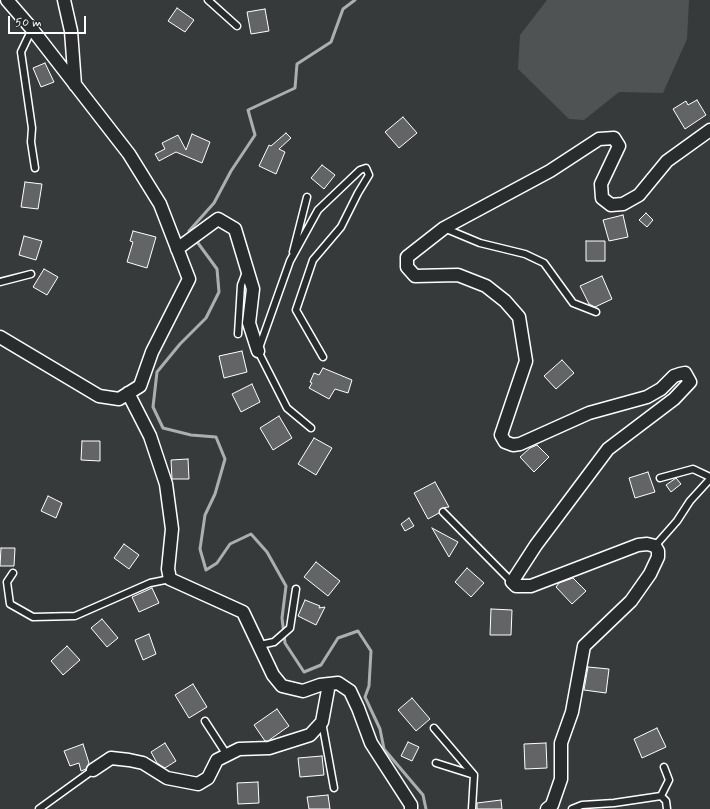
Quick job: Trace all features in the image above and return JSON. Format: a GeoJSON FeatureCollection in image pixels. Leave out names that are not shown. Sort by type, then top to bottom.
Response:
{"type":"FeatureCollection","features":[{"type":"Feature","properties":{"kind":"street"},"geometry":{"type":"LineString","coordinates":[[0,337],[99,396],[119,399],[140,386],[152,352],[188,279],[160,204],[128,154],[32,29],[7,0]]}},
{"type":"Feature","properties":{"kind":"street"},"geometry":{"type":"LineString","coordinates":[[64,0],[71,31],[76,85]]}},
{"type":"Feature","properties":{"kind":"street"},"geometry":{"type":"LineString","coordinates":[[547,809],[552,805],[561,779],[561,743],[572,712],[584,646],[631,601],[650,574],[658,557],[655,546],[647,544],[638,545],[531,586],[516,586],[512,582],[536,545],[608,448],[674,399],[690,382],[686,373],[680,374],[674,376],[661,389],[647,397],[590,413],[520,444],[513,445],[505,442],[501,435],[526,361],[519,317],[505,301],[486,286],[458,275],[415,276],[408,267],[407,257],[444,228],[550,171],[599,139],[614,138],[619,146],[601,184],[602,198],[611,206],[624,204],[639,195],[668,161],[710,130]]}},
{"type":"Feature","properties":{"kind":"street"},"geometry":{"type":"LineString","coordinates":[[177,249],[218,219],[235,229],[253,289],[249,323],[258,351]]}},
{"type":"Feature","properties":{"kind":"street"},"geometry":{"type":"LineString","coordinates":[[128,394],[150,436],[166,484],[172,529],[168,569],[170,579],[243,612],[260,644],[273,675],[282,686],[303,691],[320,685],[338,683],[350,691],[371,743],[411,805],[411,809]]}},
{"type":"Feature","properties":{"kind":"street"},"geometry":{"type":"LineString","coordinates":[[92,770],[111,758],[129,760],[143,763],[167,778],[198,784],[208,778],[217,760],[239,749],[269,748],[310,735],[322,722],[329,684]]}},
{"type":"Feature","properties":{"kind":"lane"},"geometry":{"type":"LineString","coordinates":[[208,0],[237,26]]}},
{"type":"Feature","properties":{"kind":"lane"},"geometry":{"type":"LineString","coordinates":[[32,29],[21,52],[32,128],[31,142],[35,168]]}},
{"type":"Feature","properties":{"kind":"lane"},"geometry":{"type":"LineString","coordinates":[[290,261],[318,210],[360,170],[366,168],[369,174],[358,192],[342,227],[313,260],[296,310],[323,357]]}},
{"type":"Feature","properties":{"kind":"lane"},"geometry":{"type":"LineString","coordinates":[[307,197],[290,261],[258,351],[287,408],[311,428]]}},
{"type":"Feature","properties":{"kind":"lane"},"geometry":{"type":"LineString","coordinates":[[444,228],[480,243],[525,254],[544,263],[573,303],[596,312]]}},
{"type":"Feature","properties":{"kind":"lane"},"geometry":{"type":"LineString","coordinates":[[238,334],[241,285],[247,268]]}},
{"type":"Feature","properties":{"kind":"lane"},"geometry":{"type":"LineString","coordinates":[[0,282],[31,274]]}},
{"type":"Feature","properties":{"kind":"lane"},"geometry":{"type":"LineString","coordinates":[[655,546],[677,521],[690,501],[710,478],[693,469],[660,478]]}},
{"type":"Feature","properties":{"kind":"lane"},"geometry":{"type":"LineString","coordinates":[[443,512],[512,582]]}},
{"type":"Feature","properties":{"kind":"lane"},"geometry":{"type":"LineString","coordinates":[[13,573],[7,582],[10,604],[33,618],[75,616],[150,582],[170,579]]}},
{"type":"Feature","properties":{"kind":"lane"},"geometry":{"type":"LineString","coordinates":[[260,644],[274,642],[290,628],[296,589]]}},
{"type":"Feature","properties":{"kind":"lane"},"geometry":{"type":"LineString","coordinates":[[205,721],[227,756]]}},
{"type":"Feature","properties":{"kind":"lane"},"geometry":{"type":"LineString","coordinates":[[322,722],[334,788]]}},
{"type":"Feature","properties":{"kind":"lane"},"geometry":{"type":"LineString","coordinates":[[434,728],[474,775],[472,809]]}},
{"type":"Feature","properties":{"kind":"lane"},"geometry":{"type":"LineString","coordinates":[[436,763],[474,775]]}},
{"type":"Feature","properties":{"kind":"lane"},"geometry":{"type":"LineString","coordinates":[[661,796],[669,780],[664,767]]}},
{"type":"Feature","properties":{"kind":"lane"},"geometry":{"type":"LineString","coordinates":[[39,809],[92,770]]}},
{"type":"Feature","properties":{"kind":"lane"},"geometry":{"type":"LineString","coordinates":[[572,809],[582,805],[614,804],[661,796]]}},
{"type":"Feature","properties":{"kind":"lane"},"geometry":{"type":"LineString","coordinates":[[661,796],[666,801],[667,809]]}},
{"type":"Feature","properties":{"kind":"shaded area"},"geometry":{"type":"Polygon","coordinates":[[[547,0],[689,0],[687,39],[663,93],[619,92],[584,120],[569,119],[518,69],[520,35],[547,0]]]}},
{"type":"Feature","properties":{"kind":"building"},"geometry":{"type":"Polygon","coordinates":[[[177,8],[194,20],[185,32],[168,21],[177,8]]]}},
{"type":"Feature","properties":{"kind":"building"},"geometry":{"type":"Polygon","coordinates":[[[265,9],[269,31],[251,34],[247,12],[265,9]]]}},
{"type":"Feature","properties":{"kind":"building"},"geometry":{"type":"Polygon","coordinates":[[[45,63],[54,82],[41,87],[33,68],[45,63]]]}},
{"type":"Feature","properties":{"kind":"building"},"geometry":{"type":"Polygon","coordinates":[[[697,100],[706,115],[685,129],[673,109],[686,101],[688,105],[697,100]]]}},
{"type":"Feature","properties":{"kind":"building"},"geometry":{"type":"Polygon","coordinates":[[[403,117],[417,133],[399,148],[385,132],[403,117]]]}},
{"type":"Feature","properties":{"kind":"building"},"geometry":{"type":"Polygon","coordinates":[[[286,133],[291,138],[279,149],[285,152],[276,174],[259,166],[269,145],[271,146],[286,133]]]}},
{"type":"Feature","properties":{"kind":"building"},"geometry":{"type":"Polygon","coordinates":[[[192,134],[210,142],[202,163],[176,152],[159,161],[155,154],[165,149],[162,143],[178,135],[186,150],[192,134]]]}},
{"type":"Feature","properties":{"kind":"building"},"geometry":{"type":"Polygon","coordinates":[[[322,165],[335,175],[324,189],[311,178],[322,165]]]}},
{"type":"Feature","properties":{"kind":"building"},"geometry":{"type":"Polygon","coordinates":[[[25,182],[42,184],[38,209],[21,207],[25,182]]]}},
{"type":"Feature","properties":{"kind":"building"},"geometry":{"type":"Polygon","coordinates":[[[646,213],[653,220],[647,227],[639,220],[646,213]]]}},
{"type":"Feature","properties":{"kind":"building"},"geometry":{"type":"Polygon","coordinates":[[[623,215],[628,237],[609,241],[603,220],[623,215]]]}},
{"type":"Feature","properties":{"kind":"building"},"geometry":{"type":"Polygon","coordinates":[[[133,231],[156,237],[147,268],[127,262],[133,242],[130,241],[133,231]]]}},
{"type":"Feature","properties":{"kind":"building"},"geometry":{"type":"Polygon","coordinates":[[[24,236],[42,241],[36,260],[19,255],[24,236]]]}},
{"type":"Feature","properties":{"kind":"building"},"geometry":{"type":"Polygon","coordinates":[[[586,241],[605,241],[605,261],[586,261],[586,241]]]}},
{"type":"Feature","properties":{"kind":"building"},"geometry":{"type":"Polygon","coordinates":[[[44,269],[58,277],[47,295],[33,287],[44,269]]]}},
{"type":"Feature","properties":{"kind":"building"},"geometry":{"type":"Polygon","coordinates":[[[602,276],[612,299],[595,307],[589,304],[580,286],[602,276]]]}},
{"type":"Feature","properties":{"kind":"building"},"geometry":{"type":"Polygon","coordinates":[[[242,351],[247,372],[224,378],[219,356],[242,351]]]}},
{"type":"Feature","properties":{"kind":"building"},"geometry":{"type":"Polygon","coordinates":[[[562,360],[574,373],[556,389],[544,376],[562,360]]]}},
{"type":"Feature","properties":{"kind":"building"},"geometry":{"type":"Polygon","coordinates":[[[323,368],[352,380],[348,393],[335,389],[329,399],[309,388],[312,383],[310,382],[314,373],[319,375],[323,368]]]}},
{"type":"Feature","properties":{"kind":"building"},"geometry":{"type":"Polygon","coordinates":[[[252,384],[260,402],[241,412],[232,394],[252,384]]]}},
{"type":"Feature","properties":{"kind":"building"},"geometry":{"type":"Polygon","coordinates":[[[279,416],[292,438],[273,450],[260,428],[279,416]]]}},
{"type":"Feature","properties":{"kind":"building"},"geometry":{"type":"Polygon","coordinates":[[[314,438],[332,448],[316,475],[298,464],[314,438]]]}},
{"type":"Feature","properties":{"kind":"building"},"geometry":{"type":"Polygon","coordinates":[[[82,441],[100,441],[100,461],[81,460],[82,441]]]}},
{"type":"Feature","properties":{"kind":"building"},"geometry":{"type":"Polygon","coordinates":[[[537,445],[549,457],[534,472],[520,457],[530,448],[537,445]]]}},
{"type":"Feature","properties":{"kind":"building"},"geometry":{"type":"Polygon","coordinates":[[[188,459],[189,479],[172,479],[171,460],[188,459]]]}},
{"type":"Feature","properties":{"kind":"building"},"geometry":{"type":"Polygon","coordinates":[[[648,472],[655,492],[635,498],[629,478],[648,472]]]}},
{"type":"Feature","properties":{"kind":"building"},"geometry":{"type":"Polygon","coordinates":[[[676,478],[681,484],[671,492],[666,485],[676,478]]]}},
{"type":"Feature","properties":{"kind":"building"},"geometry":{"type":"Polygon","coordinates":[[[435,482],[449,507],[442,508],[439,513],[428,519],[414,493],[435,482]]]}},
{"type":"Feature","properties":{"kind":"building"},"geometry":{"type":"Polygon","coordinates":[[[48,496],[62,503],[56,518],[41,511],[48,496]]]}},
{"type":"Feature","properties":{"kind":"building"},"geometry":{"type":"Polygon","coordinates":[[[409,518],[414,526],[405,531],[401,524],[409,518]]]}},
{"type":"Feature","properties":{"kind":"building"},"geometry":{"type":"Polygon","coordinates":[[[432,528],[458,542],[449,557],[432,528]]]}},
{"type":"Feature","properties":{"kind":"building"},"geometry":{"type":"Polygon","coordinates":[[[124,544],[139,555],[129,569],[114,558],[124,544]]]}},
{"type":"Feature","properties":{"kind":"building"},"geometry":{"type":"Polygon","coordinates":[[[1,548],[15,548],[14,566],[0,566],[1,548]]]}},
{"type":"Feature","properties":{"kind":"building"},"geometry":{"type":"Polygon","coordinates":[[[316,562],[340,581],[328,596],[304,577],[316,562]]]}},
{"type":"Feature","properties":{"kind":"building"},"geometry":{"type":"Polygon","coordinates":[[[467,568],[484,583],[471,597],[455,582],[467,568]]]}},
{"type":"Feature","properties":{"kind":"building"},"geometry":{"type":"Polygon","coordinates":[[[573,578],[586,591],[572,604],[556,587],[559,583],[573,578]]]}},
{"type":"Feature","properties":{"kind":"building"},"geometry":{"type":"Polygon","coordinates":[[[152,588],[159,603],[139,612],[132,597],[152,588]]]}},
{"type":"Feature","properties":{"kind":"building"},"geometry":{"type":"Polygon","coordinates":[[[305,600],[320,606],[319,608],[325,607],[316,625],[298,616],[305,600]]]}},
{"type":"Feature","properties":{"kind":"building"},"geometry":{"type":"Polygon","coordinates":[[[491,609],[512,610],[511,635],[490,635],[491,609]]]}},
{"type":"Feature","properties":{"kind":"building"},"geometry":{"type":"Polygon","coordinates":[[[102,619],[118,638],[107,647],[91,628],[102,619]]]}},
{"type":"Feature","properties":{"kind":"building"},"geometry":{"type":"Polygon","coordinates":[[[149,634],[156,654],[143,660],[135,640],[149,634]]]}},
{"type":"Feature","properties":{"kind":"building"},"geometry":{"type":"Polygon","coordinates":[[[67,646],[80,660],[63,675],[51,661],[67,646]]]}},
{"type":"Feature","properties":{"kind":"building"},"geometry":{"type":"Polygon","coordinates":[[[588,667],[609,669],[606,693],[584,690],[588,667]]]}},
{"type":"Feature","properties":{"kind":"building"},"geometry":{"type":"Polygon","coordinates":[[[193,684],[207,707],[189,718],[175,695],[193,684]]]}},
{"type":"Feature","properties":{"kind":"building"},"geometry":{"type":"Polygon","coordinates":[[[412,698],[430,719],[416,731],[398,710],[412,698]]]}},
{"type":"Feature","properties":{"kind":"building"},"geometry":{"type":"Polygon","coordinates":[[[277,709],[289,726],[268,741],[265,741],[254,725],[277,709]]]}},
{"type":"Feature","properties":{"kind":"building"},"geometry":{"type":"Polygon","coordinates":[[[657,728],[666,747],[642,758],[634,739],[657,728]]]}},
{"type":"Feature","properties":{"kind":"building"},"geometry":{"type":"Polygon","coordinates":[[[408,742],[419,747],[412,761],[401,756],[408,742]]]}},
{"type":"Feature","properties":{"kind":"building"},"geometry":{"type":"Polygon","coordinates":[[[165,743],[176,761],[165,768],[157,763],[151,752],[165,743]]]}},
{"type":"Feature","properties":{"kind":"building"},"geometry":{"type":"Polygon","coordinates":[[[546,743],[547,768],[525,769],[524,744],[546,743]]]}},
{"type":"Feature","properties":{"kind":"building"},"geometry":{"type":"Polygon","coordinates":[[[83,744],[89,763],[86,769],[81,771],[79,763],[70,766],[64,751],[83,744]]]}},
{"type":"Feature","properties":{"kind":"building"},"geometry":{"type":"Polygon","coordinates":[[[322,756],[324,775],[300,777],[298,758],[322,756]]]}},
{"type":"Feature","properties":{"kind":"building"},"geometry":{"type":"Polygon","coordinates":[[[258,782],[259,803],[238,804],[237,783],[258,782]]]}},
{"type":"Feature","properties":{"kind":"building"},"geometry":{"type":"Polygon","coordinates":[[[328,795],[330,809],[309,809],[307,797],[328,795]]]}},
{"type":"Feature","properties":{"kind":"building"},"geometry":{"type":"Polygon","coordinates":[[[501,800],[502,809],[477,809],[477,803],[501,800]]]}},
{"type":"Feature","properties":{"kind":"waterway"},"geometry":{"type":"LineString","coordinates":[[192,235],[189,231],[214,203],[231,171],[255,135],[248,110],[295,88],[297,64],[331,42],[343,9],[355,0]]}},
{"type":"Feature","properties":{"kind":"waterway"},"geometry":{"type":"LineString","coordinates":[[195,239],[217,269],[219,292],[206,318],[180,344],[157,372],[153,407],[163,428],[191,435],[216,437],[225,459],[215,494],[205,515],[200,549],[206,570],[217,563],[230,544],[251,534],[267,552],[286,586],[282,618],[285,643],[304,672],[321,665],[338,638],[358,631],[371,651],[369,686],[365,697],[380,729],[384,749],[423,795],[426,809]]}}]}
